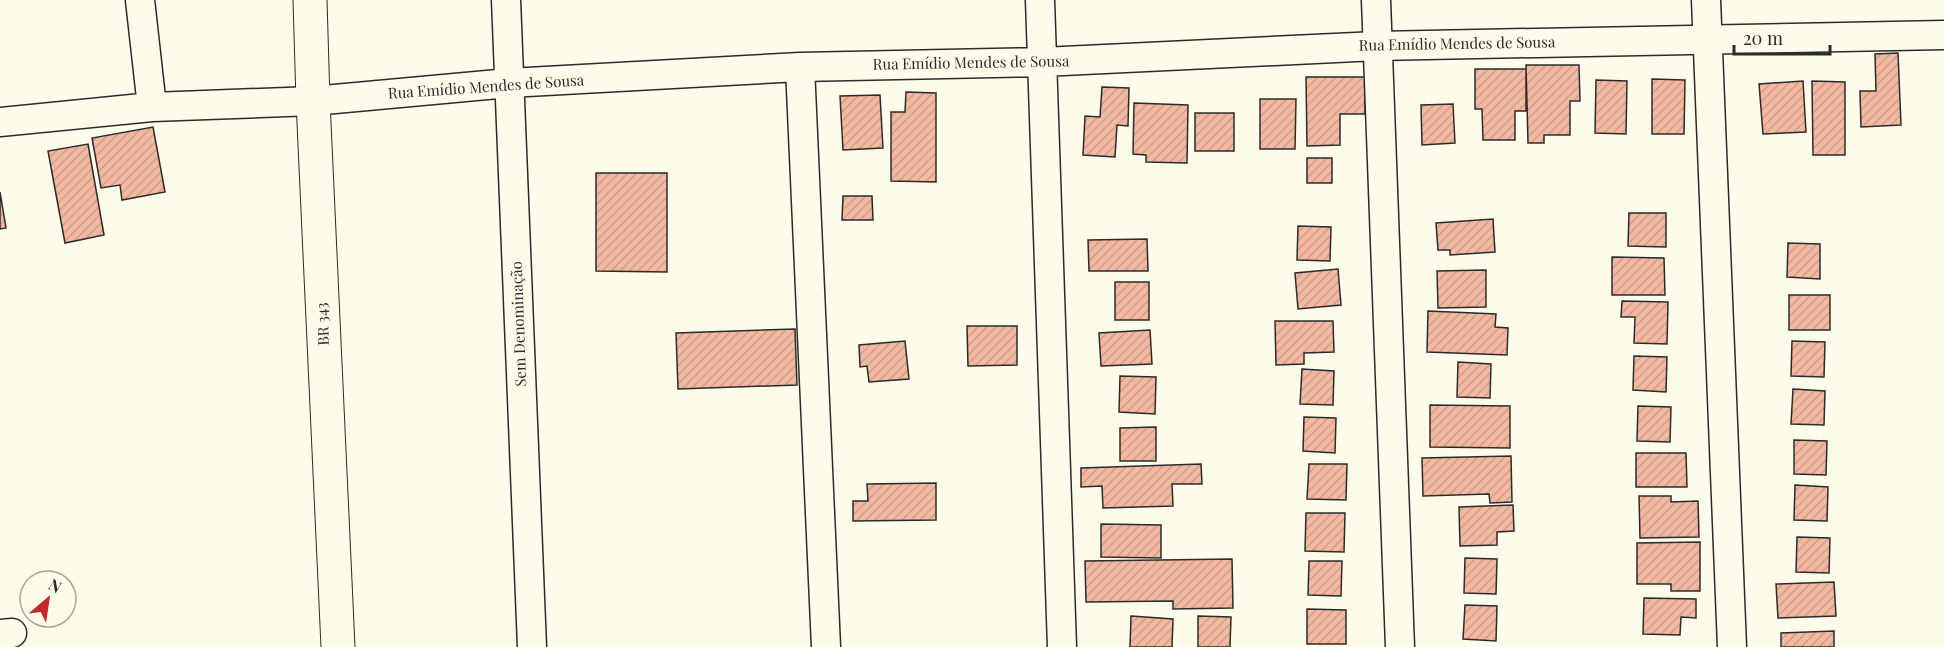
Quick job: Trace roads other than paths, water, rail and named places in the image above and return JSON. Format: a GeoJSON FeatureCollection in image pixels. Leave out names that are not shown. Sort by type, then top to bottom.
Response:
{"type":"FeatureCollection","features":[{"type":"Feature","properties":{"kind":"main road","name":"BR 343"},"geometry":{"type":"LineString","coordinates":[[310,0],[338,647]]}},
{"type":"Feature","properties":{"kind":"street"},"geometry":{"type":"LineString","coordinates":[[140,0],[152,107]]}},
{"type":"Feature","properties":{"kind":"street","name":"Sem Denominação"},"geometry":{"type":"LineString","coordinates":[[506,0],[532,647]]}},
{"type":"Feature","properties":{"kind":"street"},"geometry":{"type":"LineString","coordinates":[[1040,0],[1062,647]]}},
{"type":"Feature","properties":{"kind":"street"},"geometry":{"type":"LineString","coordinates":[[1376,0],[1400,647]]}},
{"type":"Feature","properties":{"kind":"street"},"geometry":{"type":"LineString","coordinates":[[1706,0],[1732,647]]}},
{"type":"Feature","properties":{"kind":"street","name":"Rua Emídio Mendes de Sousa"},"geometry":{"type":"LineString","coordinates":[[0,122],[152,107],[313,101],[508,83],[800,68],[1042,62],[1377,46],[1944,35]]}},
{"type":"Feature","properties":{"kind":"street"},"geometry":{"type":"LineString","coordinates":[[800,68],[826,647]]}}]}
